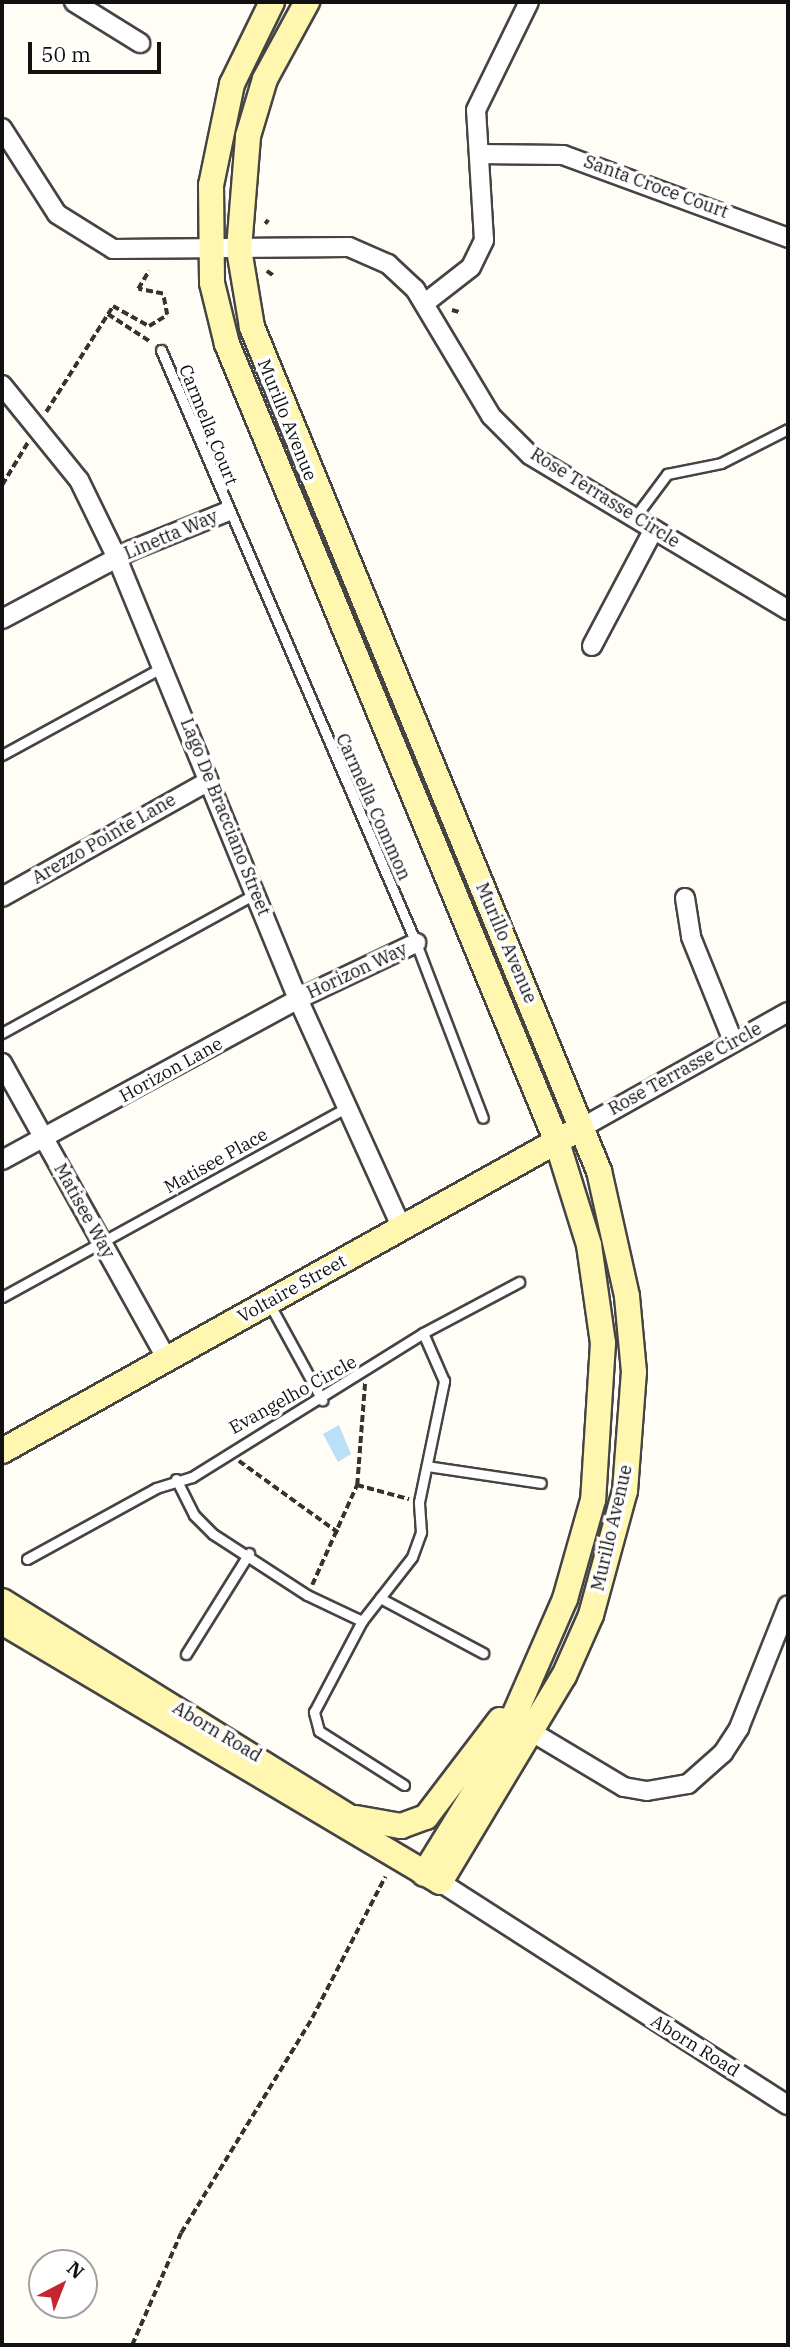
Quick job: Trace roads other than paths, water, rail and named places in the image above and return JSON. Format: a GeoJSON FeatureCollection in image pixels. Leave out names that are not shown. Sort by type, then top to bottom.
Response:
{"type":"FeatureCollection","features":[{"type":"Feature","properties":{"kind":"main road","name":"Murillo Avenue"},"geometry":{"type":"LineString","coordinates":[[272,2],[232,84],[222,120],[211,185],[209,250],[227,344],[249,406],[557,1142],[589,1245],[604,1392],[593,1500],[580,1552],[495,1759],[432,1878]]}},
{"type":"Feature","properties":{"kind":"main road","name":"Murillo Avenue"},"geometry":{"type":"LineString","coordinates":[[307,2],[265,79],[248,136],[239,249],[264,363],[583,1127],[616,1230],[627,1296],[631,1431],[625,1491],[591,1615],[532,1732],[432,1878]]}},
{"type":"Feature","properties":{"kind":"main road","name":"Voltaire Street"},"geometry":{"type":"LineString","coordinates":[[2,1451],[583,1127]]}},
{"type":"Feature","properties":{"kind":"main road","name":"Aborn Road"},"geometry":{"type":"LineString","coordinates":[[2,1601],[356,1818],[432,1878]]}},
{"type":"Feature","properties":{"kind":"main road","name":"Aborn Road"},"geometry":{"type":"LineString","coordinates":[[2,1622],[432,1878]]}},
{"type":"Feature","properties":{"kind":"main road"},"geometry":{"type":"LineString","coordinates":[[356,1818],[401,1826],[426,1817],[523,1687]]}},
{"type":"Feature","properties":{"kind":"street"},"geometry":{"type":"LineString","coordinates":[[74,2],[139,43]]}},
{"type":"Feature","properties":{"kind":"street"},"geometry":{"type":"LineString","coordinates":[[425,303],[471,267],[484,240],[476,110],[485,82],[529,2]]}},
{"type":"Feature","properties":{"kind":"street","name":"Rose Terrasse Circle"},"geometry":{"type":"LineString","coordinates":[[2,128],[57,214],[96,243],[128,253],[349,247],[388,264],[425,303],[491,416],[530,455],[788,610]]}},
{"type":"Feature","properties":{"kind":"street","name":"Santa Croce Court"},"geometry":{"type":"LineString","coordinates":[[479,154],[563,155],[788,238]]}},
{"type":"Feature","properties":{"kind":"street","name":"Lago De Bracciano Street"},"geometry":{"type":"LineString","coordinates":[[2,385],[79,480],[117,558],[166,666],[207,782],[257,893],[298,999],[402,1228]]}},
{"type":"Feature","properties":{"kind":"street","name":"Linetta Way"},"geometry":{"type":"LineString","coordinates":[[2,619],[117,558],[226,512]]}},
{"type":"Feature","properties":{"kind":"street"},"geometry":{"type":"LineString","coordinates":[[592,646],[654,529]]}},
{"type":"Feature","properties":{"kind":"street","name":"Arezzo Pointe Lane"},"geometry":{"type":"LineString","coordinates":[[2,897],[207,782]]}},
{"type":"Feature","properties":{"kind":"street"},"geometry":{"type":"LineString","coordinates":[[685,898],[691,937],[733,1041]]}},
{"type":"Feature","properties":{"kind":"street","name":"Horizon Way"},"geometry":{"type":"LineString","coordinates":[[298,999],[415,943]]}},
{"type":"Feature","properties":{"kind":"street","name":"Horizon Lane"},"geometry":{"type":"LineString","coordinates":[[2,1160],[298,999]]}},
{"type":"Feature","properties":{"kind":"street","name":"Rose Terrasse Circle"},"geometry":{"type":"LineString","coordinates":[[583,1127],[733,1041],[788,1013]]}},
{"type":"Feature","properties":{"kind":"street","name":"Matisee Way"},"geometry":{"type":"LineString","coordinates":[[2,1063],[167,1359]]}},
{"type":"Feature","properties":{"kind":"street"},"geometry":{"type":"LineString","coordinates":[[532,1732],[624,1787],[647,1791],[688,1784],[723,1753],[739,1728],[788,1605]]}},
{"type":"Feature","properties":{"kind":"street","name":"Aborn Road"},"geometry":{"type":"LineString","coordinates":[[432,1878],[788,2105]]}},
{"type":"Feature","properties":{"kind":"lane","name":"Carmella Court"},"geometry":{"type":"LineString","coordinates":[[161,350],[226,512]]}},
{"type":"Feature","properties":{"kind":"lane"},"geometry":{"type":"LineString","coordinates":[[635,517],[661,478],[721,463],[788,429]]}},
{"type":"Feature","properties":{"kind":"lane","name":"Carmella Common"},"geometry":{"type":"LineString","coordinates":[[226,512],[415,943],[483,1118]]}},
{"type":"Feature","properties":{"kind":"lane"},"geometry":{"type":"LineString","coordinates":[[2,755],[166,666]]}},
{"type":"Feature","properties":{"kind":"lane"},"geometry":{"type":"LineString","coordinates":[[2,1033],[257,893]]}},
{"type":"Feature","properties":{"kind":"lane","name":"Matisee Place"},"geometry":{"type":"LineString","coordinates":[[2,1297],[346,1108]]}},
{"type":"Feature","properties":{"kind":"lane","name":"Evangelho Circle"},"geometry":{"type":"LineString","coordinates":[[27,1559],[176,1479],[192,1477],[228,1450],[322,1400],[423,1333],[519,1282]]}},
{"type":"Feature","properties":{"kind":"lane"},"geometry":{"type":"LineString","coordinates":[[269,1303],[322,1400]]}},
{"type":"Feature","properties":{"kind":"lane"},"geometry":{"type":"LineString","coordinates":[[404,1785],[329,1739],[314,1721],[362,1621],[412,1557],[421,1532],[419,1502],[444,1381],[423,1333]]}},
{"type":"Feature","properties":{"kind":"lane"},"geometry":{"type":"LineString","coordinates":[[427,1466],[541,1483]]}},
{"type":"Feature","properties":{"kind":"lane"},"geometry":{"type":"LineString","coordinates":[[176,1479],[194,1515],[233,1548],[249,1553],[307,1595],[362,1621]]}},
{"type":"Feature","properties":{"kind":"lane"},"geometry":{"type":"LineString","coordinates":[[186,1654],[249,1553]]}},
{"type":"Feature","properties":{"kind":"lane"},"geometry":{"type":"LineString","coordinates":[[380,1598],[483,1653]]}},
{"type":"Feature","properties":{"kind":"water"},"geometry":{"type":"Polygon","coordinates":[[[339,1425],[351,1454],[338,1462],[323,1434],[339,1425]]]}}]}
